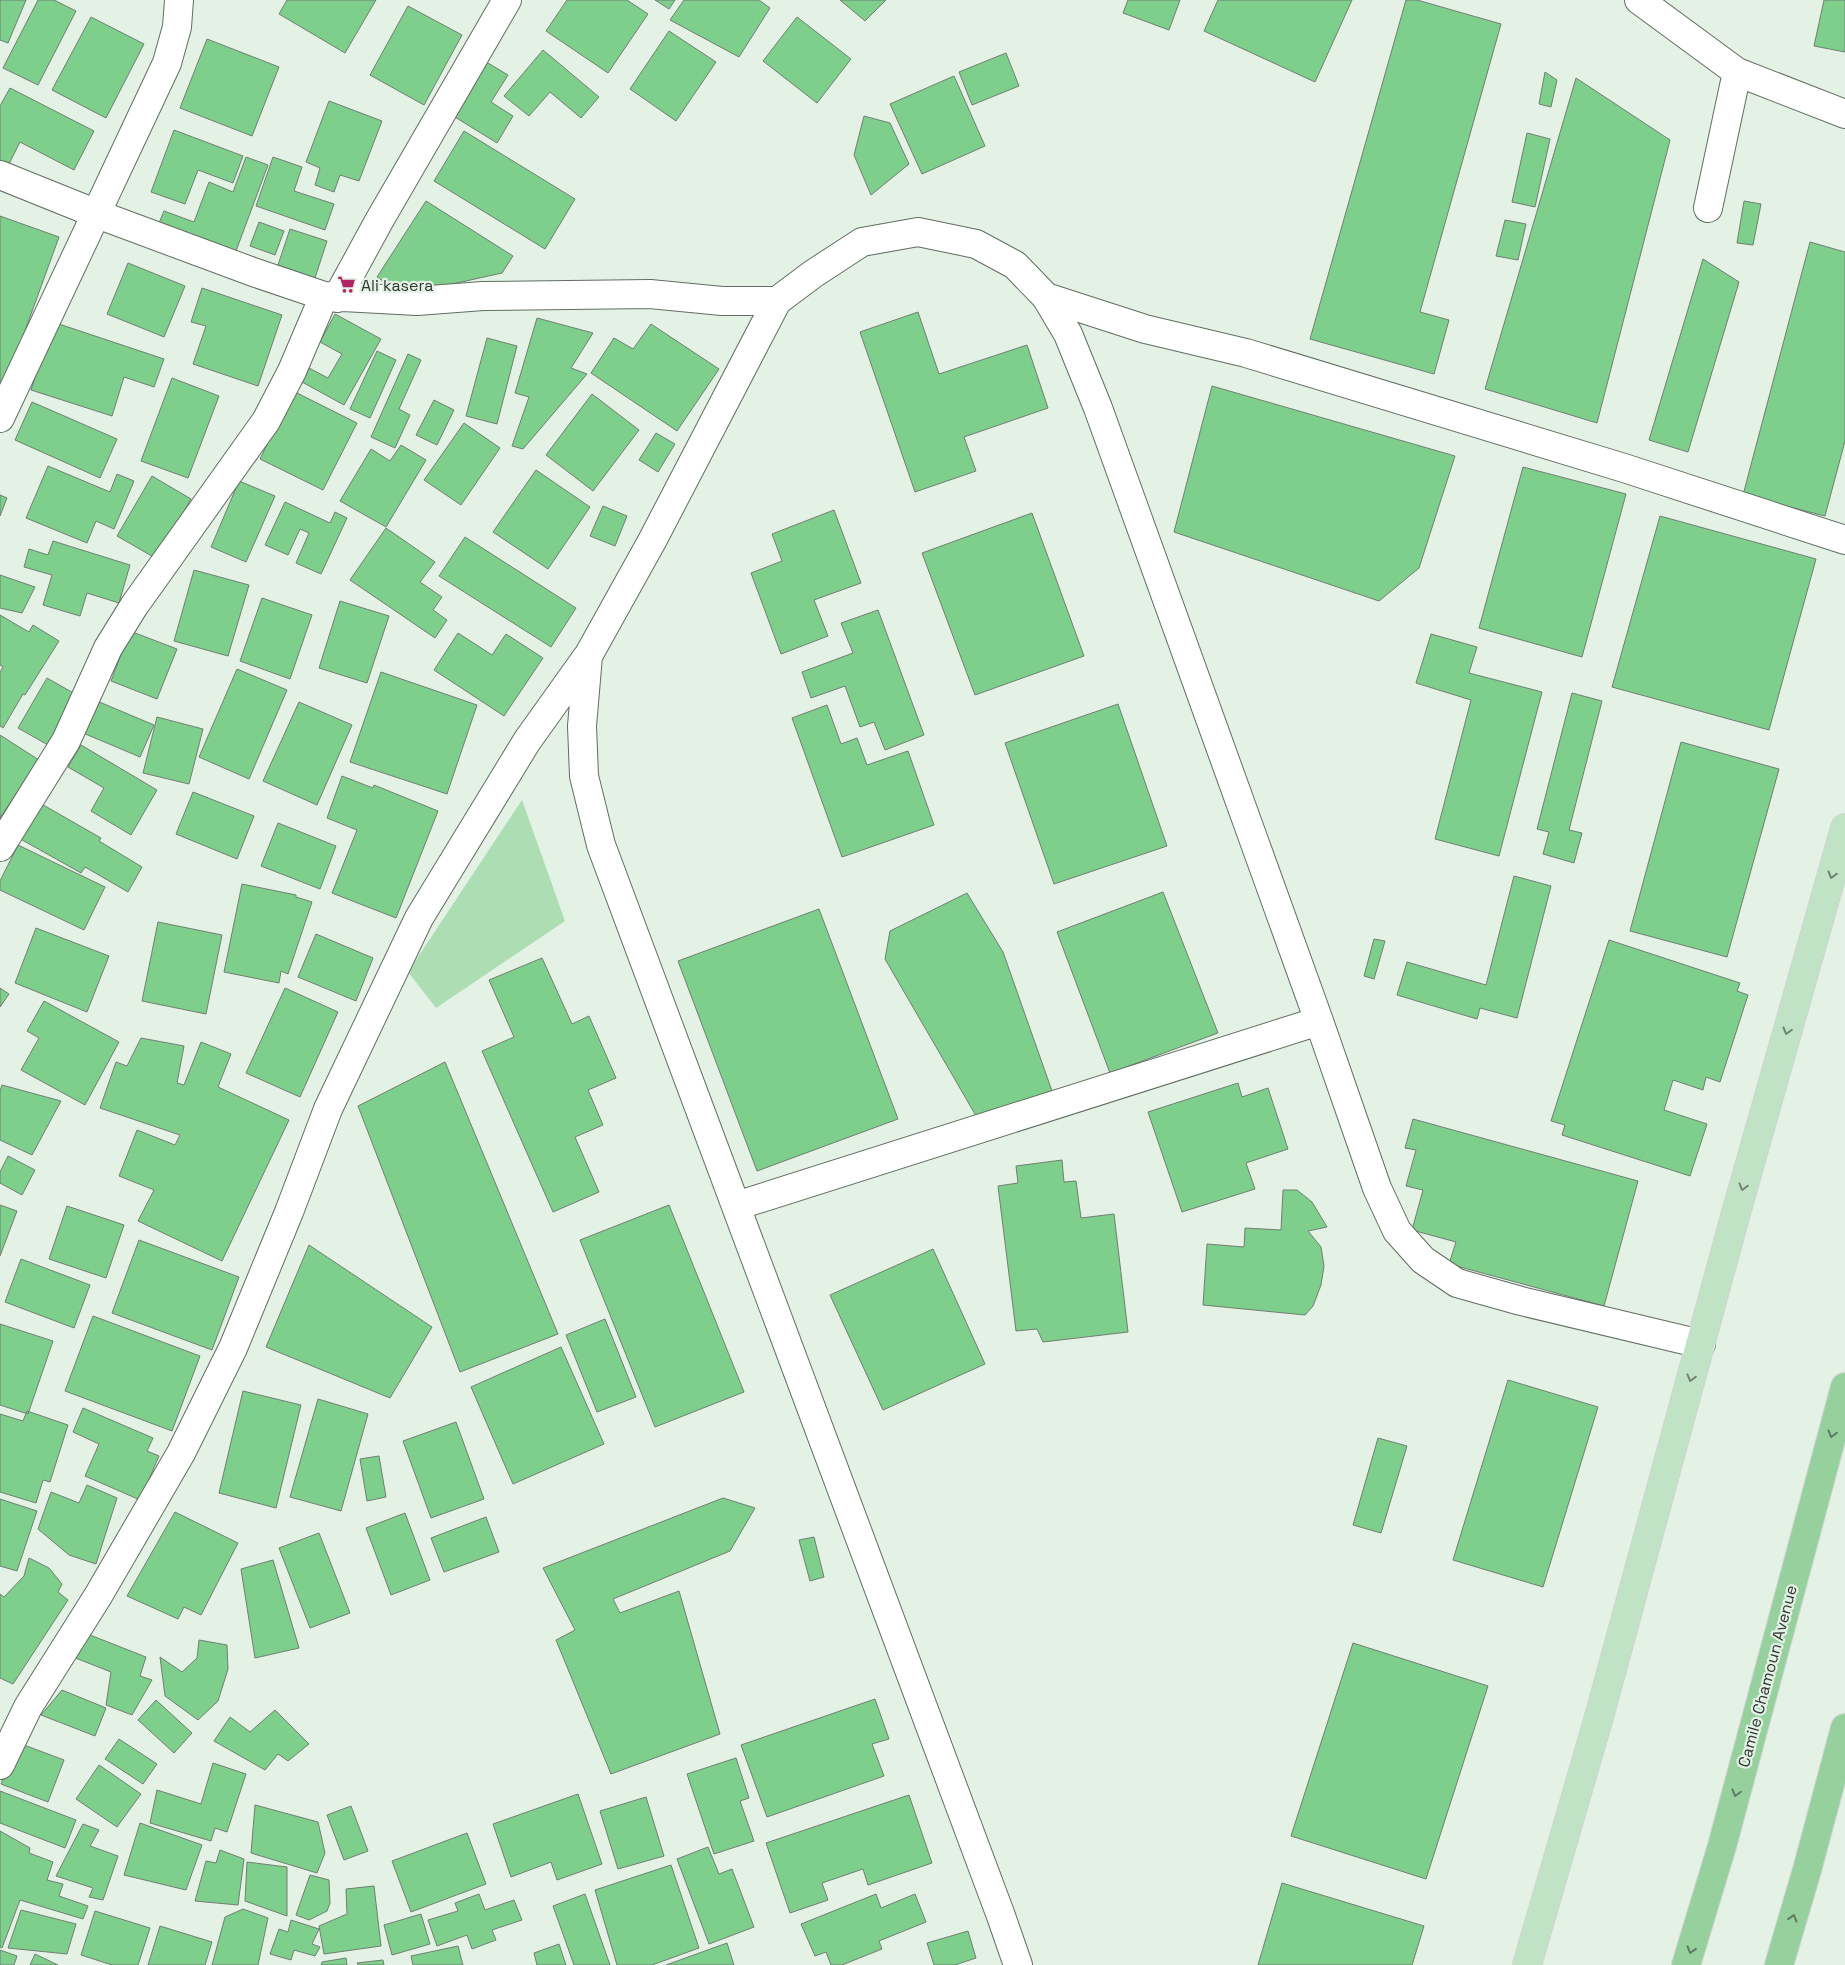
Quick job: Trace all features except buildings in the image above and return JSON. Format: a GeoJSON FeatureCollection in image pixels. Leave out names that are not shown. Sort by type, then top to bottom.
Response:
{"type":"FeatureCollection","features":[{"type":"Feature","properties":{"kind":"highway","name":"Camile Chamoun Avenue"},"geometry":{"type":"LineString","coordinates":[[1686,1965],[1722,1846],[1845,1387]]}},
{"type":"Feature","properties":{"kind":"highway"},"geometry":{"type":"LineString","coordinates":[[1779,1965],[1845,1728]]}},
{"type":"Feature","properties":{"kind":"main road"},"geometry":{"type":"LineString","coordinates":[[1528,1965],[1599,1717],[1734,1220],[1845,828]]}},
{"type":"Feature","properties":{"kind":"street"},"geometry":{"type":"LineString","coordinates":[[0,418],[167,63],[177,27],[178,0]]}},
{"type":"Feature","properties":{"kind":"street"},"geometry":{"type":"LineString","coordinates":[[0,847],[66,741],[108,648],[134,606],[266,421],[331,297],[379,221],[507,0]]}},
{"type":"Feature","properties":{"kind":"street"},"geometry":{"type":"LineString","coordinates":[[1640,0],[1737,72],[1845,114]]}},
{"type":"Feature","properties":{"kind":"street"},"geometry":{"type":"LineString","coordinates":[[1708,208],[1737,72]]}},
{"type":"Feature","properties":{"kind":"street"},"geometry":{"type":"LineString","coordinates":[[0,175],[97,214],[253,272],[331,297],[417,301],[483,296],[650,294],[722,301],[777,301]]}},
{"type":"Feature","properties":{"kind":"street"},"geometry":{"type":"LineString","coordinates":[[0,1765],[28,1706],[98,1596],[181,1454],[233,1348],[289,1212],[328,1109],[419,918],[527,741],[588,656],[652,541],[777,301],[813,274],[862,242],[918,232],[976,244],[1015,264],[1046,296],[1068,334],[1098,408],[1319,1021],[1377,1188],[1397,1231],[1423,1260],[1457,1283],[1521,1301],[1700,1344]]}},
{"type":"Feature","properties":{"kind":"street"},"geometry":{"type":"LineString","coordinates":[[1046,296],[1145,330],[1246,353],[1615,465],[1845,540]]}},
{"type":"Feature","properties":{"kind":"street"},"geometry":{"type":"LineString","coordinates":[[588,656],[582,726],[584,776],[601,845],[991,1888],[1018,1965]]}},
{"type":"Feature","properties":{"kind":"street"},"geometry":{"type":"LineString","coordinates":[[736,1206],[1319,1021]]}},
{"type":"Feature","properties":{"kind":"green space"},"geometry":{"type":"Polygon","coordinates":[[[522,800],[565,921],[436,1008],[408,972],[522,800]]]}},
{"type":"Feature","properties":{"kind":"place","name":"Ali kasera"},"geometry":{"type":"Point","coordinates":[347,285]}}]}
